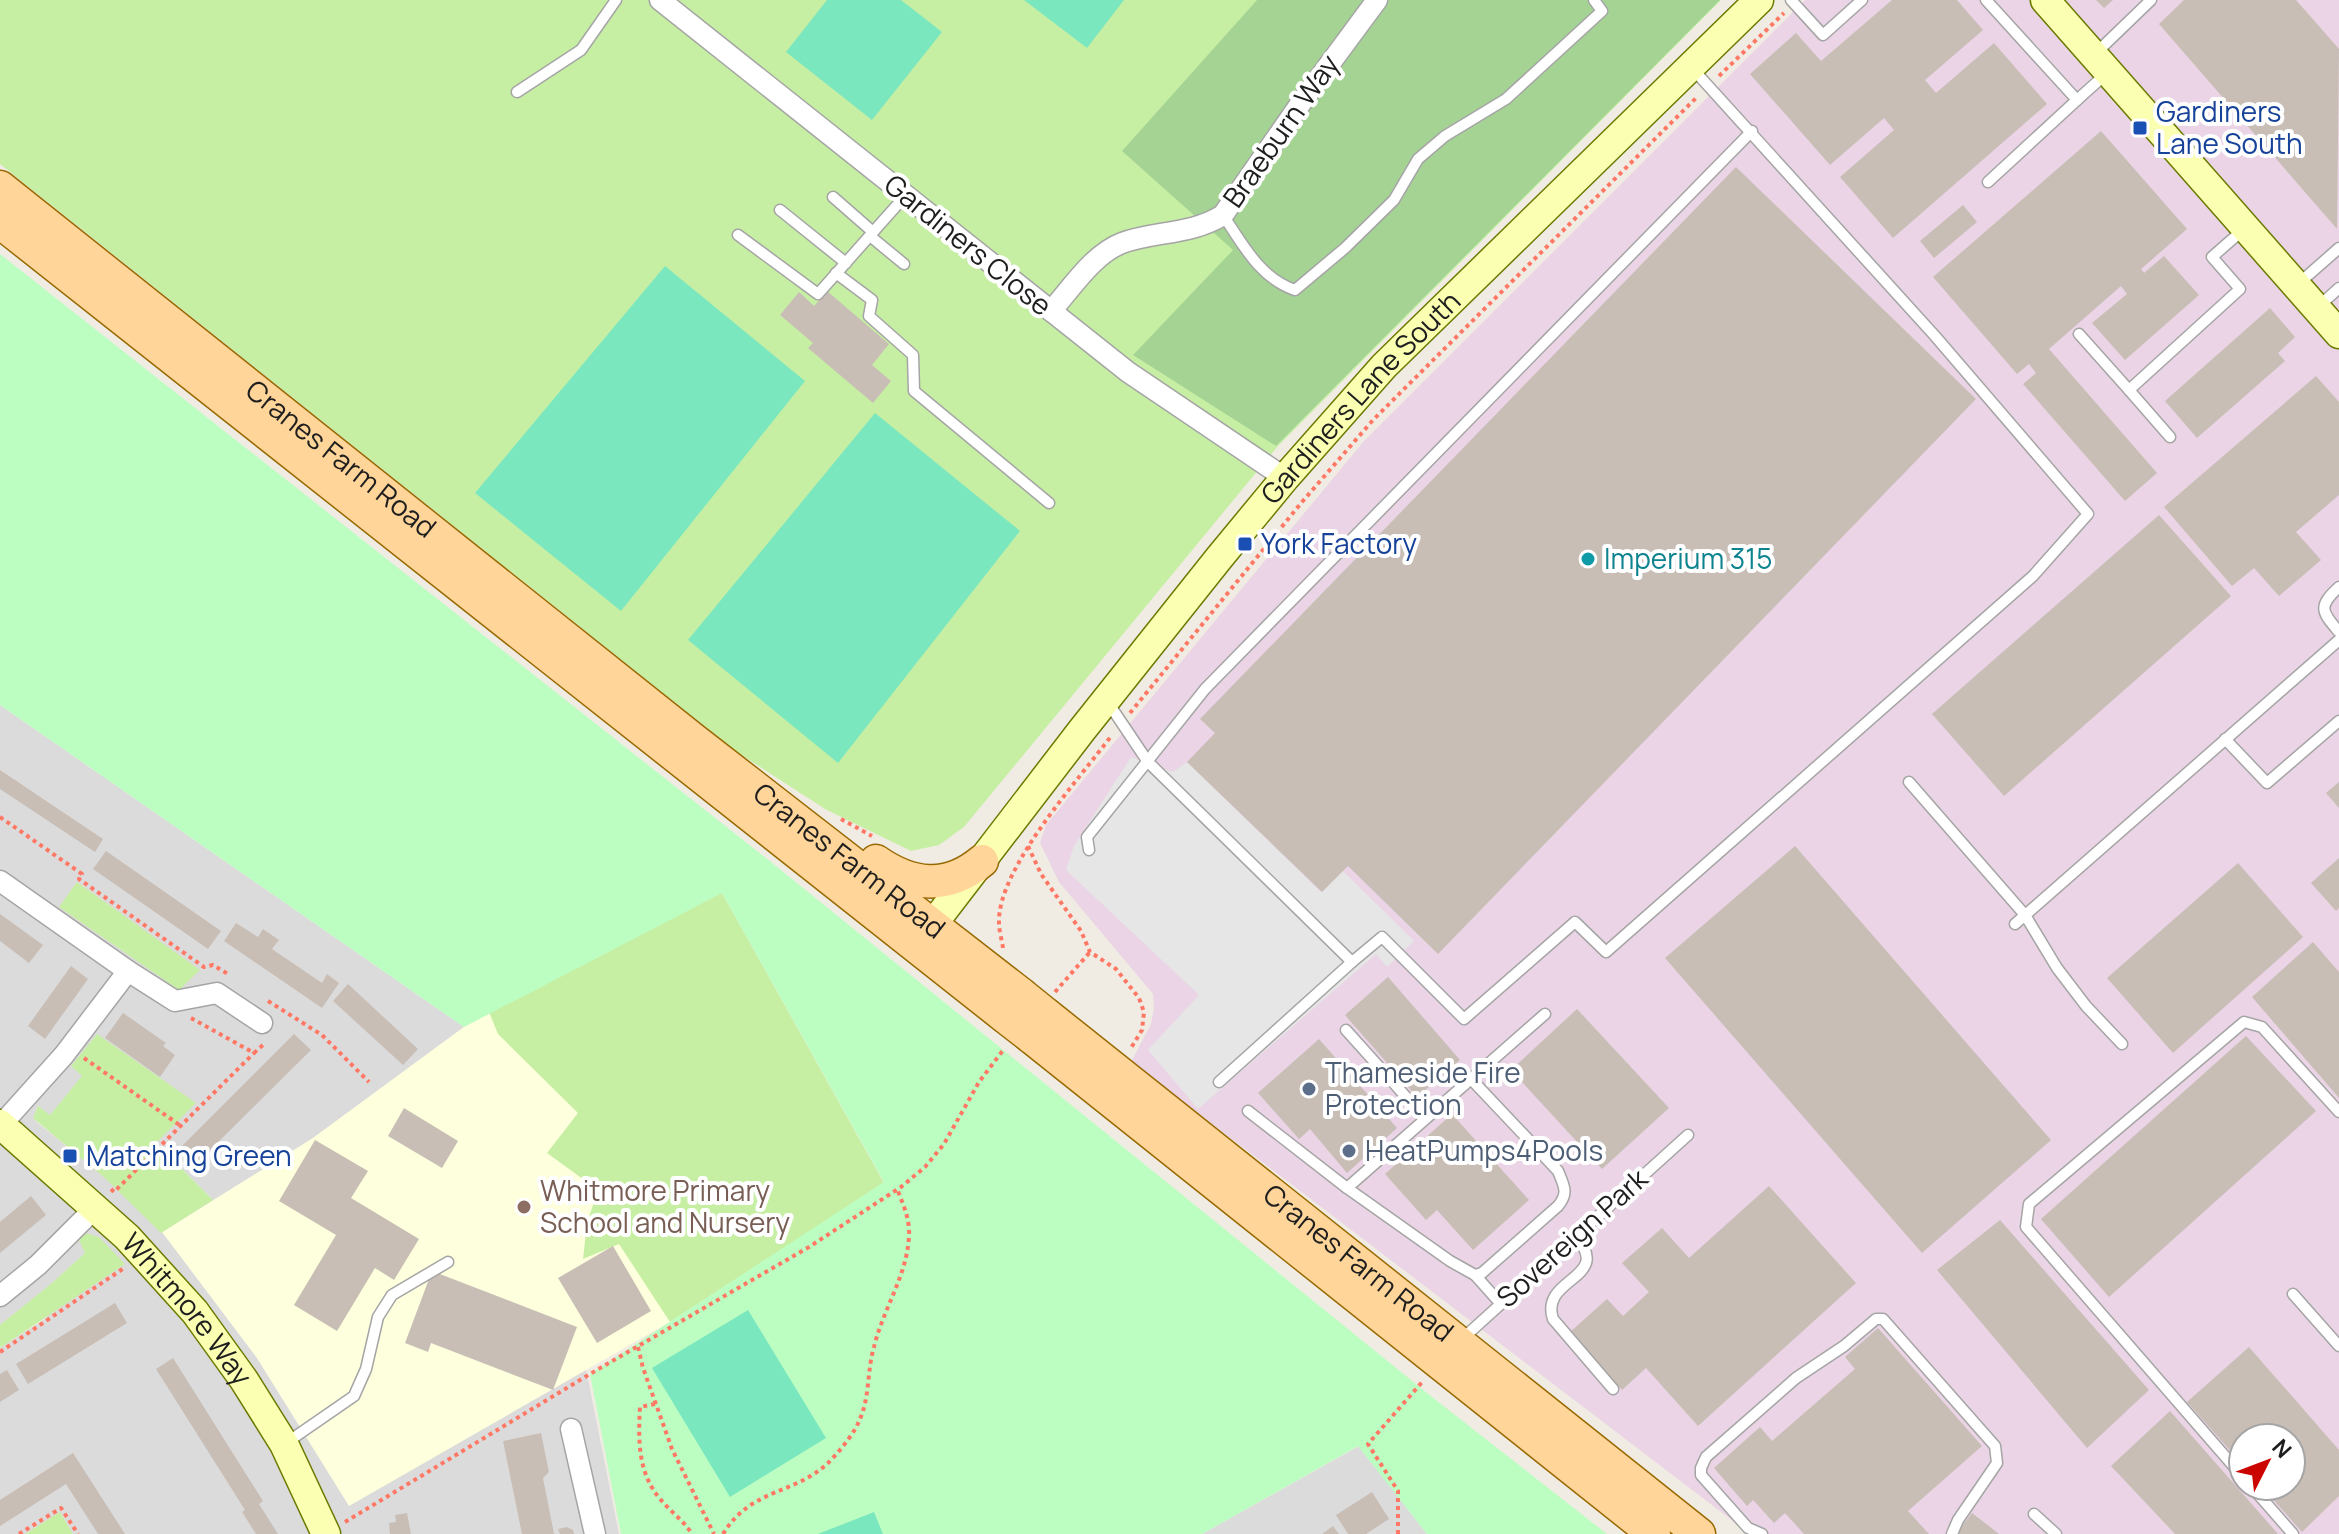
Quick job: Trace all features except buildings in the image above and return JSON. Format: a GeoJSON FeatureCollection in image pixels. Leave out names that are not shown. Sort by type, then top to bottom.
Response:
{"type":"FeatureCollection","features":[{"type":"Feature","properties":{"kind":"main road","name":"Cranes Farm Road"},"geometry":{"type":"LineString","coordinates":[[0,187],[754,787],[925,935]]}},
{"type":"Feature","properties":{"kind":"main road","name":"Cranes Farm Road"},"geometry":{"type":"LineString","coordinates":[[0,222],[925,935],[1448,1353],[1654,1534]]}},
{"type":"Feature","properties":{"kind":"main road"},"geometry":{"type":"LineString","coordinates":[[754,787],[906,877],[943,881],[957,878],[982,861]]}},
{"type":"Feature","properties":{"kind":"main road","name":"Cranes Farm Road"},"geometry":{"type":"LineString","coordinates":[[1448,1353],[1699,1534]]}},
{"type":"Feature","properties":{"kind":"street","name":"Gardiners Close"},"geometry":{"type":"LineString","coordinates":[[660,0],[1128,372],[1285,478]]}},
{"type":"Feature","properties":{"kind":"street","name":"Braeburn Way"},"geometry":{"type":"LineString","coordinates":[[1051,311],[1100,256],[1122,243],[1210,223],[1223,215],[1377,0]]}},
{"type":"Feature","properties":{"kind":"street"},"geometry":{"type":"LineString","coordinates":[[2045,0],[2339,334]]}},
{"type":"Feature","properties":{"kind":"street","name":"Gardiners Lane South"},"geometry":{"type":"LineString","coordinates":[[925,935],[982,861],[1114,711],[1285,478],[1384,366],[1700,76],[1758,1]]}},
{"type":"Feature","properties":{"kind":"street"},"geometry":{"type":"LineString","coordinates":[[0,881],[175,1001],[217,993],[273,1028]]}},
{"type":"Feature","properties":{"kind":"street"},"geometry":{"type":"LineString","coordinates":[[1,1124],[72,1046],[128,971]]}},
{"type":"Feature","properties":{"kind":"street","name":"Whitmore Way"},"geometry":{"type":"LineString","coordinates":[[1,1124],[99,1195],[195,1312],[244,1380],[284,1444],[326,1534]]}},
{"type":"Feature","properties":{"kind":"street"},"geometry":{"type":"LineString","coordinates":[[0,1296],[38,1265],[99,1195]]}},
{"type":"Feature","properties":{"kind":"street"},"geometry":{"type":"LineString","coordinates":[[571,1429],[595,1534]]}},
{"type":"Feature","properties":{"kind":"lane"},"geometry":{"type":"LineString","coordinates":[[517,92],[581,50],[616,0]]}},
{"type":"Feature","properties":{"kind":"lane"},"geometry":{"type":"LineString","coordinates":[[1223,215],[1259,267],[1279,284],[1295,290],[1345,248],[1394,200],[1418,159],[1445,136],[1506,99],[1602,11],[1594,0]]}},
{"type":"Feature","properties":{"kind":"lane"},"geometry":{"type":"LineString","coordinates":[[1792,2],[1823,35],[1862,0]]}},
{"type":"Feature","properties":{"kind":"lane"},"geometry":{"type":"LineString","coordinates":[[1986,0],[2077,100]]}},
{"type":"Feature","properties":{"kind":"lane"},"geometry":{"type":"LineString","coordinates":[[1988,182],[2077,100],[2101,63],[2151,0]]}},
{"type":"Feature","properties":{"kind":"lane"},"geometry":{"type":"LineString","coordinates":[[1219,1082],[1382,937],[1464,1019],[1575,922],[1606,952],[2033,576],[2088,514],[1935,336],[1700,76]]}},
{"type":"Feature","properties":{"kind":"lane"},"geometry":{"type":"LineString","coordinates":[[1089,850],[1087,837],[1205,689],[1752,131]]}},
{"type":"Feature","properties":{"kind":"lane"},"geometry":{"type":"LineString","coordinates":[[738,235],[818,294],[906,195]]}},
{"type":"Feature","properties":{"kind":"lane"},"geometry":{"type":"LineString","coordinates":[[833,197],[904,264]]}},
{"type":"Feature","properties":{"kind":"lane"},"geometry":{"type":"LineString","coordinates":[[780,210],[846,263]]}},
{"type":"Feature","properties":{"kind":"lane"},"geometry":{"type":"LineString","coordinates":[[2129,390],[2240,289],[2212,257],[2245,227]]}},
{"type":"Feature","properties":{"kind":"lane"},"geometry":{"type":"LineString","coordinates":[[2297,286],[2339,248]]}},
{"type":"Feature","properties":{"kind":"lane"},"geometry":{"type":"LineString","coordinates":[[836,273],[872,300],[869,316],[913,355],[914,391],[1049,503]]}},
{"type":"Feature","properties":{"kind":"lane"},"geometry":{"type":"LineString","coordinates":[[2316,308],[2339,288]]}},
{"type":"Feature","properties":{"kind":"lane"},"geometry":{"type":"LineString","coordinates":[[2079,334],[2170,437]]}},
{"type":"Feature","properties":{"kind":"lane"},"geometry":{"type":"LineString","coordinates":[[2339,587],[2323,609],[2339,632]]}},
{"type":"Feature","properties":{"kind":"lane"},"geometry":{"type":"LineString","coordinates":[[2015,924],[2339,640]]}},
{"type":"Feature","properties":{"kind":"lane"},"geometry":{"type":"LineString","coordinates":[[1114,711],[1148,762],[1352,962]]}},
{"type":"Feature","properties":{"kind":"lane"},"geometry":{"type":"LineString","coordinates":[[2225,739],[2267,783],[2339,721]]}},
{"type":"Feature","properties":{"kind":"lane"},"geometry":{"type":"LineString","coordinates":[[1909,782],[2025,915],[2057,968],[2086,1006],[2122,1044]]}},
{"type":"Feature","properties":{"kind":"lane"},"geometry":{"type":"LineString","coordinates":[[1347,1188],[1545,1014]]}},
{"type":"Feature","properties":{"kind":"lane"},"geometry":{"type":"LineString","coordinates":[[2227,1459],[2026,1227],[2029,1204],[2244,1022],[2262,1027],[2339,1112]]}},
{"type":"Feature","properties":{"kind":"lane"},"geometry":{"type":"LineString","coordinates":[[1346,1030],[1425,1118]]}},
{"type":"Feature","properties":{"kind":"lane"},"geometry":{"type":"LineString","coordinates":[[1471,1079],[1558,1171],[1566,1190],[1565,1198],[1558,1206],[1482,1273],[1475,1275]]}},
{"type":"Feature","properties":{"kind":"lane"},"geometry":{"type":"LineString","coordinates":[[1248,1111],[1347,1188],[1450,1261],[1475,1275],[1500,1303]]}},
{"type":"Feature","properties":{"kind":"lane","name":"Sovereign Park"},"geometry":{"type":"LineString","coordinates":[[1448,1353],[1688,1135]]}},
{"type":"Feature","properties":{"kind":"lane"},"geometry":{"type":"LineString","coordinates":[[1575,1236],[1586,1248],[1587,1262],[1557,1294],[1550,1310],[1553,1319],[1613,1389]]}},
{"type":"Feature","properties":{"kind":"lane"},"geometry":{"type":"LineString","coordinates":[[284,1444],[354,1396],[366,1369],[378,1317],[392,1295],[448,1262]]}},
{"type":"Feature","properties":{"kind":"lane"},"geometry":{"type":"LineString","coordinates":[[2293,1294],[2339,1346]]}},
{"type":"Feature","properties":{"kind":"lane"},"geometry":{"type":"LineString","coordinates":[[1762,1534],[1745,1531],[1701,1475],[1706,1457],[1796,1378],[1844,1346],[1876,1319],[1883,1319],[1998,1453],[1997,1463],[1958,1520],[1952,1534]]}},
{"type":"Feature","properties":{"kind":"lane"},"geometry":{"type":"LineString","coordinates":[[2265,1502],[2293,1534]]}},
{"type":"Feature","properties":{"kind":"lane"},"geometry":{"type":"LineString","coordinates":[[2034,1514],[2056,1534]]}},
{"type":"Feature","properties":{"kind":"path"},"geometry":{"type":"LineString","coordinates":[[1004,951],[999,922],[1010,882],[1028,846],[1114,711],[1373,420],[1700,76],[1792,2]]}},
{"type":"Feature","properties":{"kind":"path"},"geometry":{"type":"LineString","coordinates":[[0,817],[82,874],[79,879],[204,967],[213,965],[239,982]]}},
{"type":"Feature","properties":{"kind":"path"},"geometry":{"type":"LineString","coordinates":[[1028,846],[1041,874],[1081,931],[1090,952],[1116,969],[1139,998],[1144,1012],[1142,1030],[1130,1050]]}},
{"type":"Feature","properties":{"kind":"path"},"geometry":{"type":"LineString","coordinates":[[326,1534],[809,1247],[897,1189],[925,1167],[944,1144],[979,1082],[1027,1017],[1090,952]]}},
{"type":"Feature","properties":{"kind":"path"},"geometry":{"type":"LineString","coordinates":[[266,999],[322,1035],[369,1082]]}},
{"type":"Feature","properties":{"kind":"path"},"geometry":{"type":"LineString","coordinates":[[99,1195],[114,1192],[254,1053],[273,1028],[292,1016]]}},
{"type":"Feature","properties":{"kind":"path"},"geometry":{"type":"LineString","coordinates":[[190,1018],[254,1053]]}},
{"type":"Feature","properties":{"kind":"path"},"geometry":{"type":"LineString","coordinates":[[78,1054],[181,1126]]}},
{"type":"Feature","properties":{"kind":"path"},"geometry":{"type":"LineString","coordinates":[[723,1534],[755,1500],[809,1477],[827,1463],[859,1423],[866,1402],[867,1376],[874,1344],[899,1282],[909,1239],[909,1223],[897,1189]]}},
{"type":"Feature","properties":{"kind":"path"},"geometry":{"type":"LineString","coordinates":[[0,1352],[130,1265]]}},
{"type":"Feature","properties":{"kind":"path"},"geometry":{"type":"LineString","coordinates":[[638,1347],[672,1449],[714,1534]]}},
{"type":"Feature","properties":{"kind":"path"},"geometry":{"type":"LineString","coordinates":[[1398,1534],[1398,1491],[1368,1444],[1448,1353]]}},
{"type":"Feature","properties":{"kind":"path"},"geometry":{"type":"LineString","coordinates":[[655,1404],[640,1407],[638,1437],[646,1477],[660,1499],[692,1534]]}},
{"type":"Feature","properties":{"kind":"path"},"geometry":{"type":"LineString","coordinates":[[19,1534],[61,1508],[78,1534]]}},
{"type":"Feature","properties":{"kind":"shaded area"},"geometry":{"type":"Polygon","coordinates":[[[1805,0],[2339,0],[2339,1534],[1750,1534],[1131,1062],[1151,1024],[1153,994],[1059,882],[1040,843],[1046,825],[1364,441],[1805,0]]]}},
{"type":"Feature","properties":{"kind":"shaded area"},"geometry":{"type":"Polygon","coordinates":[[[0,705],[464,1027],[313,1138],[257,1358],[349,1505],[586,1369],[619,1534],[73,1534],[60,1513],[25,1534],[0,1534],[0,1348],[45,1319],[85,1253],[0,1325],[0,705]],[[71,1066],[83,1076],[50,1115],[38,1106],[33,1118],[105,1177],[212,1199],[155,1142],[196,1103],[71,1066]]]}},
{"type":"Feature","properties":{"kind":"shaded area"},"geometry":{"type":"Polygon","coordinates":[[[1131,757],[1173,772],[1187,762],[1321,892],[1343,871],[1414,941],[1387,967],[1376,954],[1198,1109],[1148,1050],[1199,995],[1066,870],[1074,846],[1131,757]]]}},
{"type":"Feature","properties":{"kind":"shaded area","name":"Whitmore Primary School and Nursery"},"geometry":{"type":"Polygon","coordinates":[[[487,1007],[884,1183],[670,1322],[349,1506],[257,1358],[162,1232],[313,1138],[487,1007]]]}},
{"type":"Feature","properties":{"kind":"shaded area"},"geometry":{"type":"Polygon","coordinates":[[[1359,1446],[1427,1534],[1202,1534],[1359,1446]]]}},
{"type":"Feature","properties":{"kind":"green space"},"geometry":{"type":"Polygon","coordinates":[[[0,0],[1721,0],[1278,446],[964,827],[939,845],[911,851],[825,809],[737,752],[0,164],[0,0]]]}},
{"type":"Feature","properties":{"kind":"green space"},"geometry":{"type":"Polygon","coordinates":[[[827,0],[901,0],[942,32],[872,120],[786,52],[827,0]]]}},
{"type":"Feature","properties":{"kind":"green space"},"geometry":{"type":"Polygon","coordinates":[[[1024,0],[1124,0],[1087,48],[1024,0]]]}},
{"type":"Feature","properties":{"kind":"green space"},"geometry":{"type":"Polygon","coordinates":[[[1257,0],[1720,0],[1276,446],[1133,355],[1233,250],[1122,151],[1257,0]]]}},
{"type":"Feature","properties":{"kind":"green space"},"geometry":{"type":"Polygon","coordinates":[[[0,254],[771,862],[1432,1397],[1607,1534],[1427,1534],[1358,1446],[1202,1534],[621,1534],[590,1374],[884,1182],[722,893],[464,1027],[0,705],[0,254]]]}},
{"type":"Feature","properties":{"kind":"green space"},"geometry":{"type":"Polygon","coordinates":[[[665,266],[805,381],[621,611],[475,493],[665,266]]]}},
{"type":"Feature","properties":{"kind":"green space"},"geometry":{"type":"Polygon","coordinates":[[[875,413],[1020,531],[838,763],[688,640],[875,413]]]}},
{"type":"Feature","properties":{"kind":"green space"},"geometry":{"type":"Polygon","coordinates":[[[77,882],[200,970],[179,990],[59,907],[77,882]]]}},
{"type":"Feature","properties":{"kind":"green space"},"geometry":{"type":"Polygon","coordinates":[[[722,893],[884,1183],[670,1322],[619,1244],[583,1259],[587,1223],[598,1190],[547,1153],[578,1113],[498,1034],[487,1007],[722,893]]]}},
{"type":"Feature","properties":{"kind":"green space"},"geometry":{"type":"Polygon","coordinates":[[[97,1034],[196,1103],[156,1143],[213,1200],[161,1233],[105,1178],[33,1118],[38,1106],[50,1115],[82,1076],[71,1066],[97,1034]]]}},
{"type":"Feature","properties":{"kind":"green space"},"geometry":{"type":"Polygon","coordinates":[[[85,1233],[99,1237],[125,1264],[0,1348],[0,1325],[85,1253],[79,1240],[85,1233]]]}},
{"type":"Feature","properties":{"kind":"green space"},"geometry":{"type":"Polygon","coordinates":[[[748,1310],[826,1438],[730,1497],[652,1368],[748,1310]]]}},
{"type":"Feature","properties":{"kind":"green space"},"geometry":{"type":"Polygon","coordinates":[[[60,1512],[73,1534],[25,1534],[60,1512]]]}},
{"type":"Feature","properties":{"kind":"green space"},"geometry":{"type":"Polygon","coordinates":[[[874,1512],[883,1534],[818,1534],[874,1512]]]}},
{"type":"Feature","properties":{"kind":"place","name":"Gardiners Lane South"},"geometry":{"type":"Point","coordinates":[2140,128]}},
{"type":"Feature","properties":{"kind":"place","name":"York Factory"},"geometry":{"type":"Point","coordinates":[1245,544]}},
{"type":"Feature","properties":{"kind":"place","name":"Imperium 315"},"geometry":{"type":"Point","coordinates":[1588,559]}},
{"type":"Feature","properties":{"kind":"place","name":"Thameside Fire Protection"},"geometry":{"type":"Point","coordinates":[1309,1089]}},
{"type":"Feature","properties":{"kind":"place","name":"HeatPumps4Pools"},"geometry":{"type":"Point","coordinates":[1349,1151]}},
{"type":"Feature","properties":{"kind":"place","name":"Matching Green"},"geometry":{"type":"Point","coordinates":[70,1156]}},
{"type":"Feature","properties":{"kind":"place","name":"Whitmore Primary School and Nursery"},"geometry":{"type":"Point","coordinates":[524,1207]}}]}
